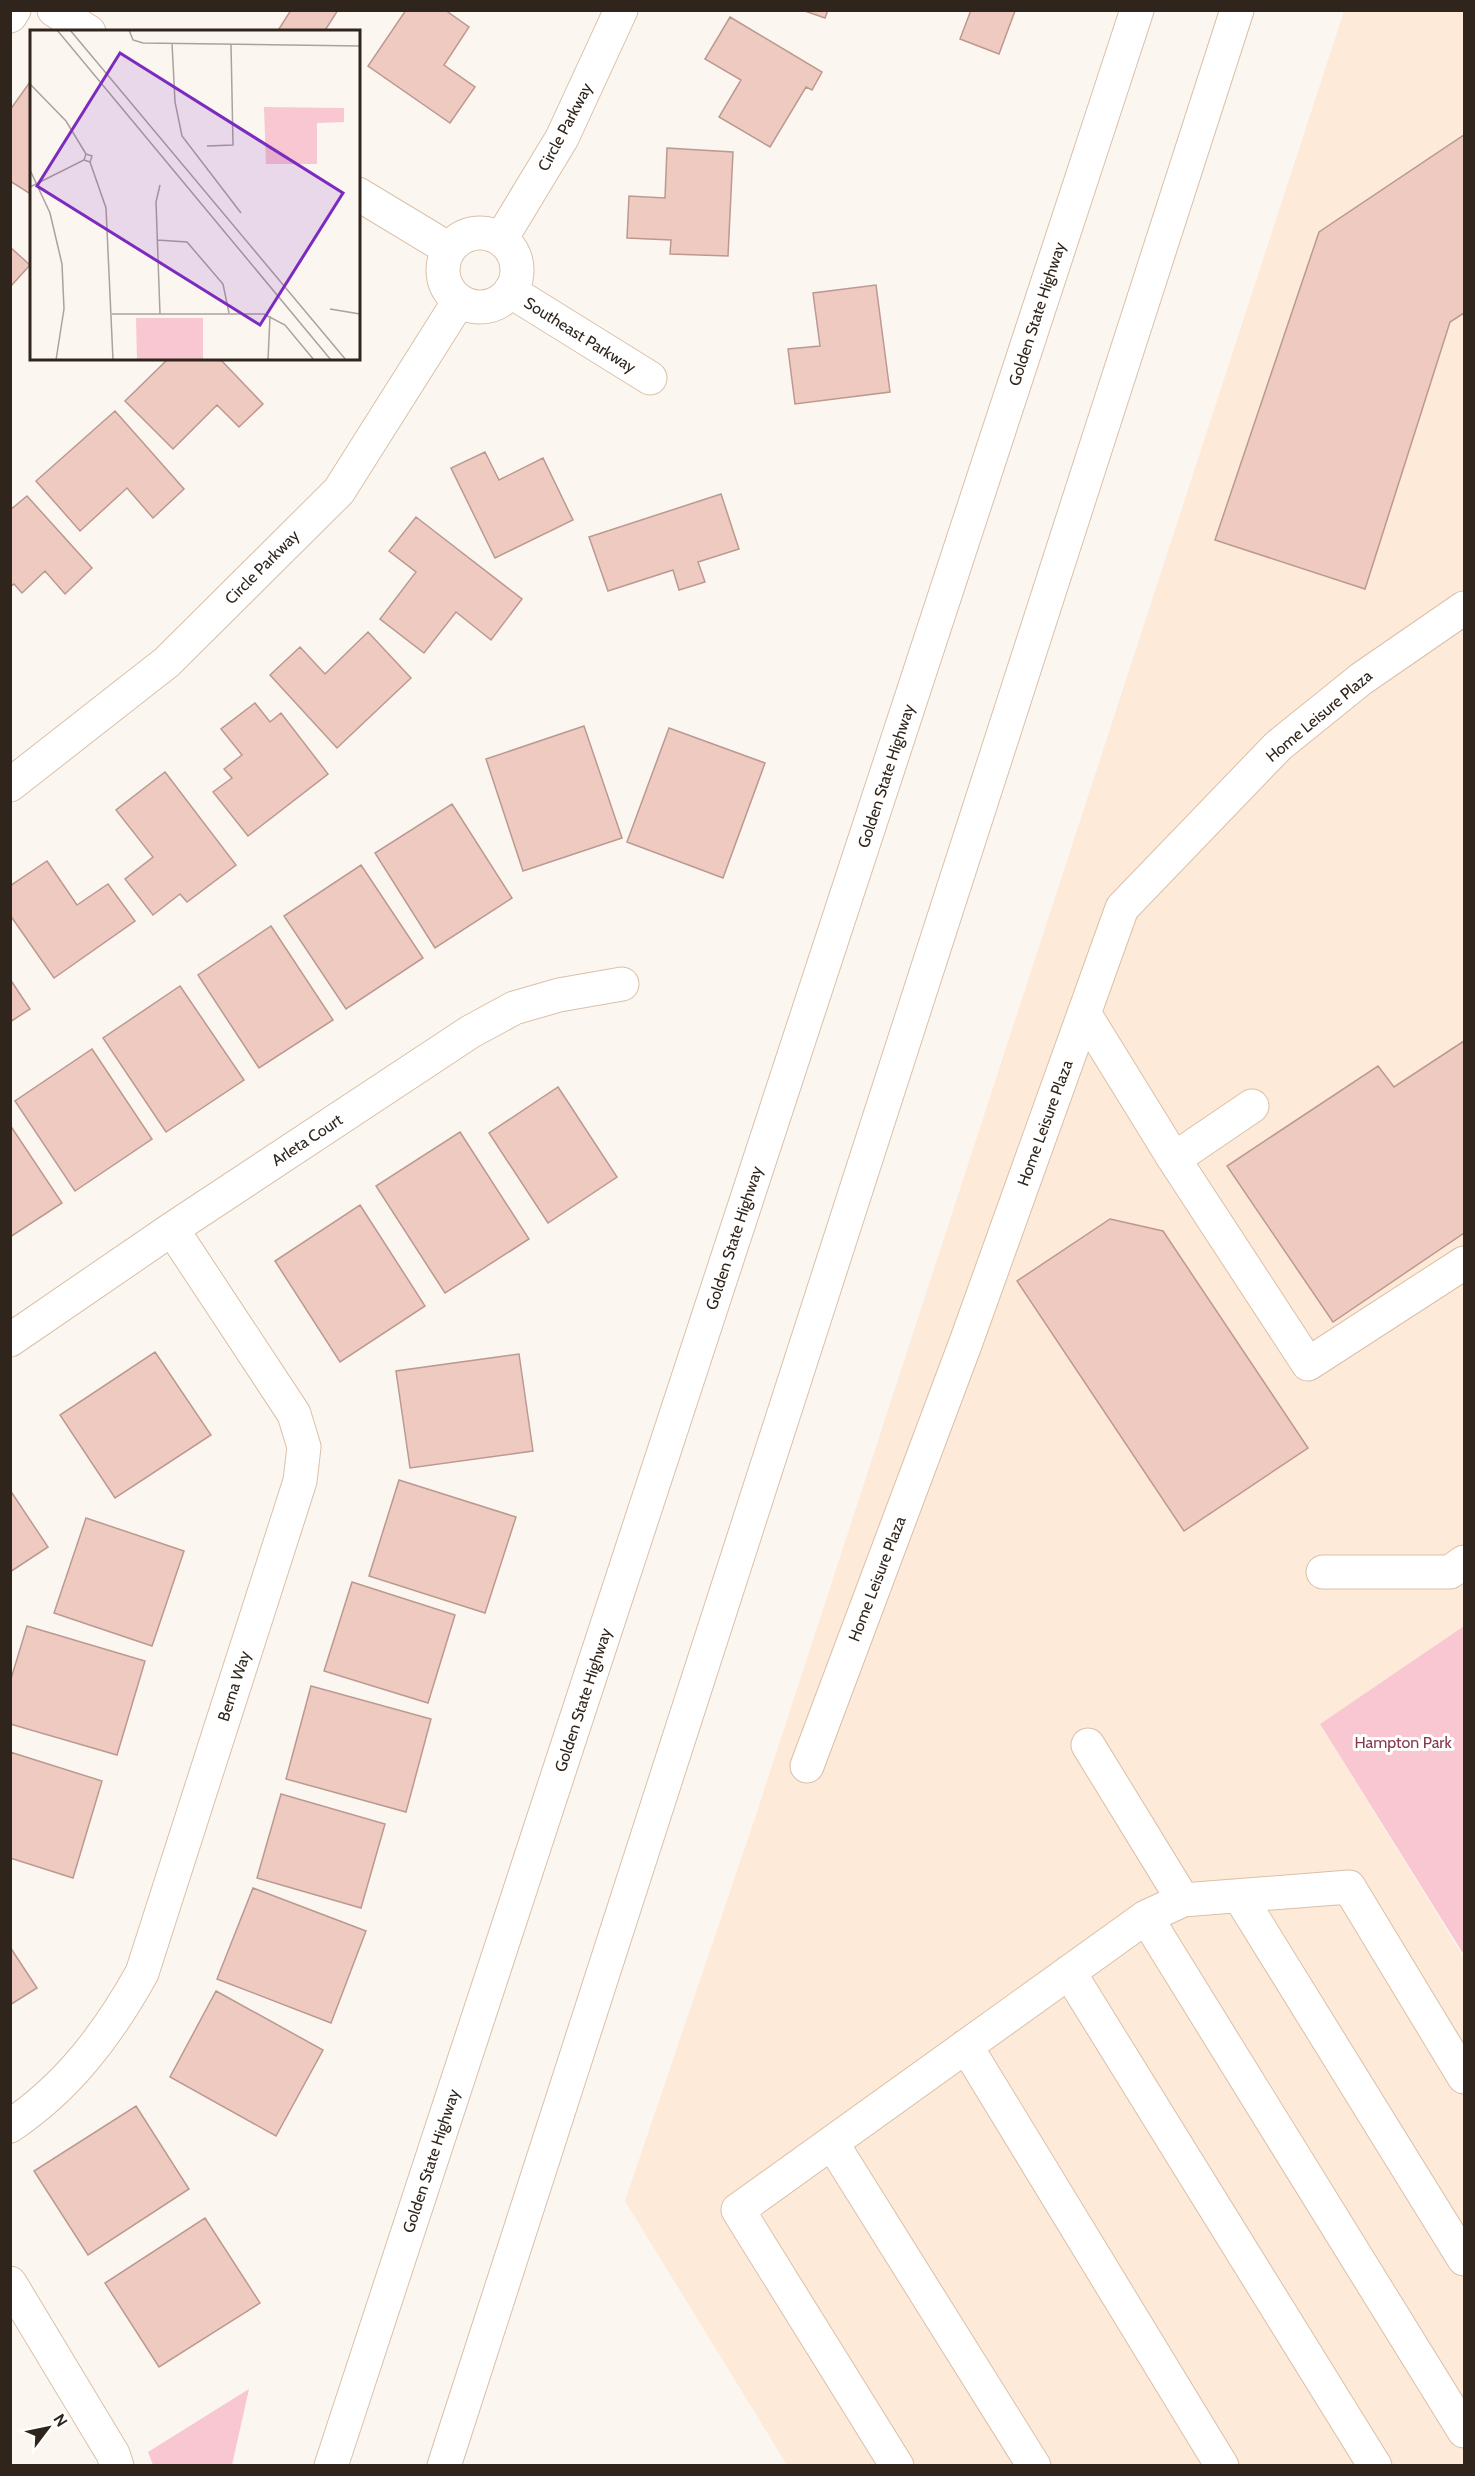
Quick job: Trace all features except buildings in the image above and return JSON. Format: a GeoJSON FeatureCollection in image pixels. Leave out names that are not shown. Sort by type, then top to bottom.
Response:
{"type":"FeatureCollection","features":[{"type":"Feature","properties":{"kind":"main road"},"geometry":{"type":"LineString","coordinates":[[10,16],[14,10]]}},
{"type":"Feature","properties":{"kind":"main road"},"geometry":{"type":"LineString","coordinates":[[54,10],[86,30]]}},
{"type":"Feature","properties":{"kind":"main road","name":"Circle Parkway"},"geometry":{"type":"LineString","coordinates":[[501,239],[562,138],[621,10]]}},
{"type":"Feature","properties":{"kind":"main road","name":"Golden State Highway"},"geometry":{"type":"LineString","coordinates":[[331,2466],[1137,10]]}},
{"type":"Feature","properties":{"kind":"main road"},"geometry":{"type":"LineString","coordinates":[[444,2466],[1237,10]]}},
{"type":"Feature","properties":{"kind":"main road"},"geometry":{"type":"LineString","coordinates":[[360,195],[449,249]]}},
{"type":"Feature","properties":{"kind":"main road"},"geometry":{"type":"LineString","coordinates":[[473,233],[488,233],[501,239],[511,250],[516,263],[517,278],[510,291],[500,301],[487,306],[472,306],[459,301],[449,290],[444,277],[443,262],[449,249],[460,238],[473,233]]}},
{"type":"Feature","properties":{"kind":"main road","name":"Southeast Parkway"},"geometry":{"type":"LineString","coordinates":[[510,291],[650,378]]}},
{"type":"Feature","properties":{"kind":"main road","name":"Circle Parkway"},"geometry":{"type":"LineString","coordinates":[[10,784],[167,662],[339,491],[459,301]]}},
{"type":"Feature","properties":{"kind":"main road","name":"Home Leisure Plaza"},"geometry":{"type":"LineString","coordinates":[[807,1766],[966,1342],[1122,908],[1278,746],[1372,670],[1464,608]]}},
{"type":"Feature","properties":{"kind":"main road","name":"Arleta Court"},"geometry":{"type":"LineString","coordinates":[[10,1340],[172,1229],[470,1032],[514,1008],[559,995],[622,984]]}},
{"type":"Feature","properties":{"kind":"main road"},"geometry":{"type":"LineString","coordinates":[[1084,1013],[1174,1160],[1308,1364],[1464,1263]]}},
{"type":"Feature","properties":{"kind":"main road"},"geometry":{"type":"LineString","coordinates":[[1174,1160],[1252,1106]]}},
{"type":"Feature","properties":{"kind":"main road","name":"Berna Way"},"geometry":{"type":"LineString","coordinates":[[10,2126],[28,2115],[93,2051],[120,2013],[142,1973],[300,1481],[304,1447],[294,1414],[172,1229]]}},
{"type":"Feature","properties":{"kind":"main road"},"geometry":{"type":"LineString","coordinates":[[1323,1572],[1450,1572],[1464,1562]]}},
{"type":"Feature","properties":{"kind":"main road"},"geometry":{"type":"LineString","coordinates":[[1088,1745],[1183,1900]]}},
{"type":"Feature","properties":{"kind":"main road"},"geometry":{"type":"LineString","coordinates":[[897,2466],[738,2210],[1146,1917],[1183,1900],[1349,1887],[1464,2077]]}},
{"type":"Feature","properties":{"kind":"main road"},"geometry":{"type":"LineString","coordinates":[[1240,1897],[1464,2259]]}},
{"type":"Feature","properties":{"kind":"main road"},"geometry":{"type":"LineString","coordinates":[[1146,1917],[1464,2431]]}},
{"type":"Feature","properties":{"kind":"main road"},"geometry":{"type":"LineString","coordinates":[[1070,1972],[1375,2466]]}},
{"type":"Feature","properties":{"kind":"main road"},"geometry":{"type":"LineString","coordinates":[[966,2046],[1222,2466]]}},
{"type":"Feature","properties":{"kind":"main road"},"geometry":{"type":"LineString","coordinates":[[832,2143],[1034,2466]]}},
{"type":"Feature","properties":{"kind":"main road"},"geometry":{"type":"LineString","coordinates":[[10,2283],[113,2454],[117,2466]]}},
{"type":"Feature","properties":{"kind":"shaded area"},"geometry":{"type":"Polygon","coordinates":[[[1344,11],[1464,11],[1464,1626],[1320,1724],[1464,1958],[1464,2465],[787,2465],[625,2201],[755,1818],[1344,11]]]}},
{"type":"Feature","properties":{"kind":"green space","name":"Hampton Park"},"geometry":{"type":"Polygon","coordinates":[[[1464,1626],[1464,1955],[1320,1724],[1464,1626]]]}},
{"type":"Feature","properties":{"kind":"green space"},"geometry":{"type":"Polygon","coordinates":[[[249,2389],[232,2465],[153,2465],[148,2452],[249,2389]]]}}]}
